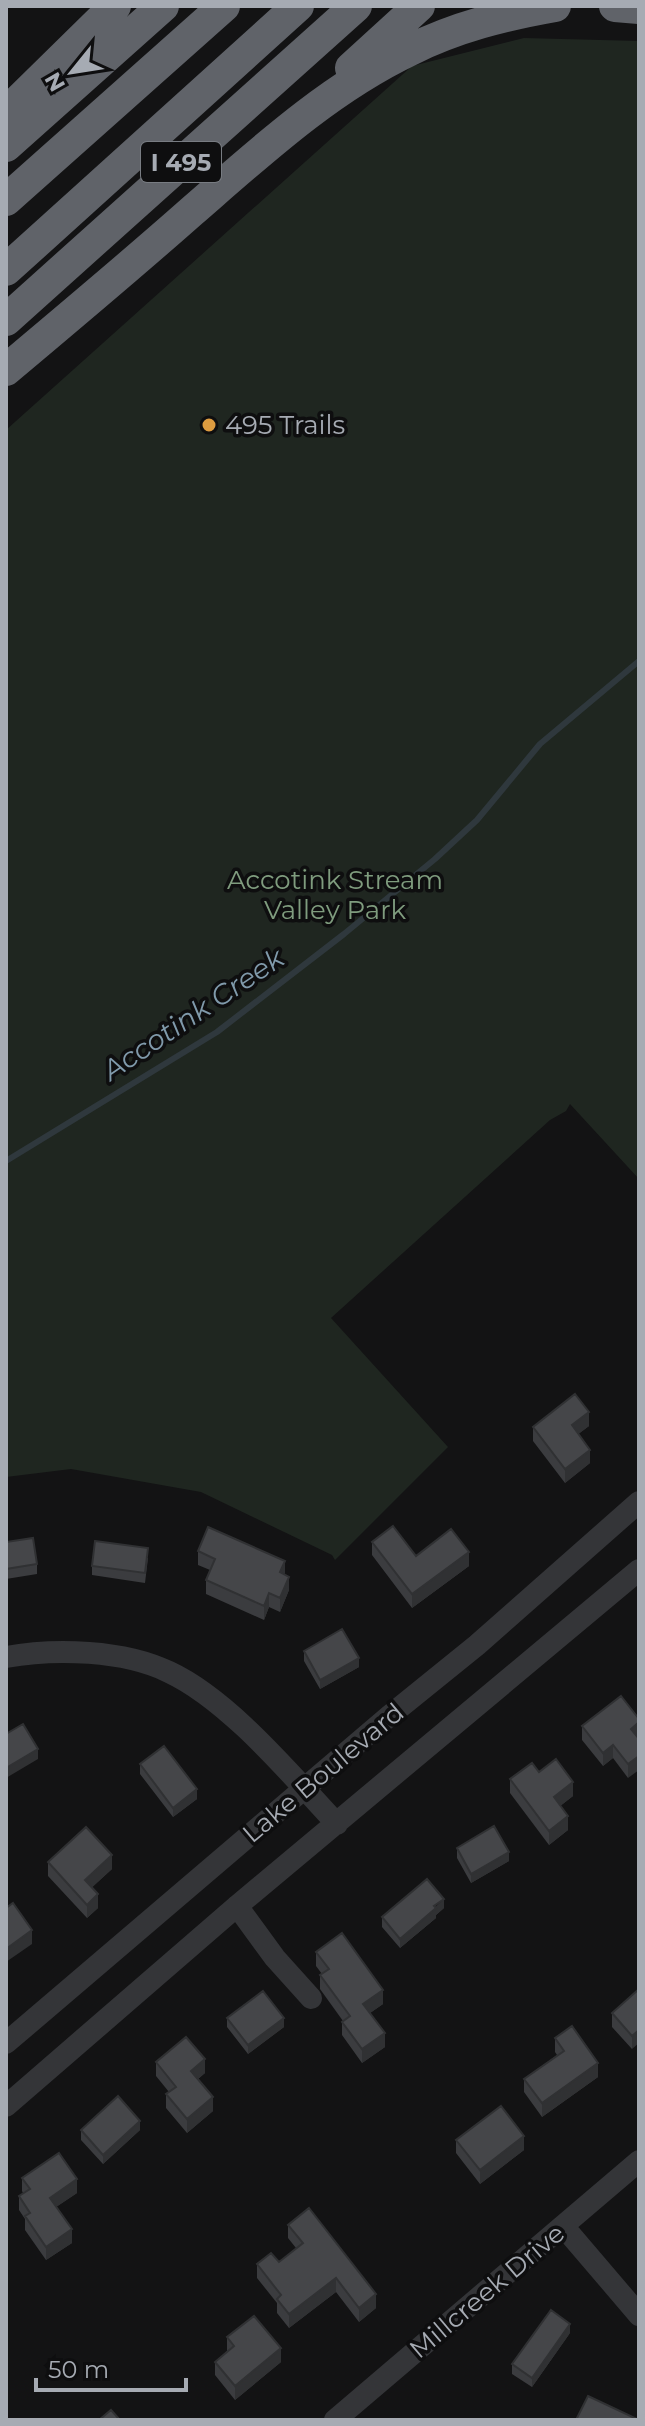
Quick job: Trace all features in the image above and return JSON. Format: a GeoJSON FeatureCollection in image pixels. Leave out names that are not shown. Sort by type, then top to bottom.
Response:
{"type":"FeatureCollection","features":[{"type":"Feature","properties":{"kind":"highway"},"geometry":{"type":"LineString","coordinates":[[6,113],[115,6]]}},
{"type":"Feature","properties":{"kind":"highway"},"geometry":{"type":"LineString","coordinates":[[6,146],[163,6]]}},
{"type":"Feature","properties":{"kind":"highway"},"geometry":{"type":"LineString","coordinates":[[6,200],[224,6]]}},
{"type":"Feature","properties":{"kind":"highway","name":"I 495"},"geometry":{"type":"LineString","coordinates":[[6,270],[298,6]]}},
{"type":"Feature","properties":{"kind":"highway","name":"I 495"},"geometry":{"type":"LineString","coordinates":[[6,320],[356,6]]}},
{"type":"Feature","properties":{"kind":"highway"},"geometry":{"type":"LineString","coordinates":[[233,176],[419,6]]}},
{"type":"Feature","properties":{"kind":"highway"},"geometry":{"type":"LineString","coordinates":[[6,370],[233,176],[347,85],[408,50],[481,21],[555,6]]}},
{"type":"Feature","properties":{"kind":"highway"},"geometry":{"type":"LineString","coordinates":[[615,6],[639,8]]}},
{"type":"Feature","properties":{"kind":"street","name":"Lake Boulevard"},"geometry":{"type":"LineString","coordinates":[[6,2043],[388,1717],[477,1645],[639,1502]]}},
{"type":"Feature","properties":{"kind":"street","name":"Lake Boulevard"},"geometry":{"type":"LineString","coordinates":[[6,2106],[237,1906],[639,1570]]}},
{"type":"Feature","properties":{"kind":"street"},"geometry":{"type":"LineString","coordinates":[[6,1657],[60,1652],[102,1655],[168,1671],[191,1684],[231,1716],[337,1824]]}},
{"type":"Feature","properties":{"kind":"street"},"geometry":{"type":"LineString","coordinates":[[237,1906],[275,1958],[311,1998]]}},
{"type":"Feature","properties":{"kind":"street","name":"Millcreek Drive"},"geometry":{"type":"LineString","coordinates":[[335,2420],[639,2161]]}},
{"type":"Feature","properties":{"kind":"street"},"geometry":{"type":"LineString","coordinates":[[563,2226],[639,2315]]}},
{"type":"Feature","properties":{"kind":"green space","name":"Accotink Stream Valley Park"},"geometry":{"type":"Polygon","coordinates":[[[524,38],[639,41],[639,1179],[570,1104],[566,1111],[550,1120],[331,1318],[448,1447],[335,1560],[332,1555],[201,1492],[71,1469],[6,1477],[6,430],[412,66],[524,38]]]}},
{"type":"Feature","properties":{"kind":"building"},"geometry":{"type":"Polygon","coordinates":[[[575,1394],[589,1412],[572,1425],[590,1450],[565,1469],[533,1427],[575,1394]]]}},
{"type":"Feature","properties":{"kind":"building"},"geometry":{"type":"Polygon","coordinates":[[[393,1526],[416,1556],[451,1529],[469,1552],[412,1594],[372,1542],[393,1526]]]}},
{"type":"Feature","properties":{"kind":"building"},"geometry":{"type":"Polygon","coordinates":[[[208,1527],[285,1561],[280,1572],[289,1577],[280,1598],[269,1593],[264,1606],[206,1580],[215,1559],[198,1551],[208,1527]]]}},
{"type":"Feature","properties":{"kind":"building"},"geometry":{"type":"Polygon","coordinates":[[[33,1538],[37,1564],[6,1569],[6,1542],[33,1538]]]}},
{"type":"Feature","properties":{"kind":"building"},"geometry":{"type":"Polygon","coordinates":[[[95,1541],[148,1548],[145,1573],[92,1566],[95,1541]]]}},
{"type":"Feature","properties":{"kind":"building"},"geometry":{"type":"Polygon","coordinates":[[[342,1629],[359,1658],[320,1680],[304,1651],[342,1629]]]}},
{"type":"Feature","properties":{"kind":"building"},"geometry":{"type":"Polygon","coordinates":[[[621,1696],[639,1719],[631,1729],[639,1739],[639,1756],[628,1764],[613,1745],[603,1753],[582,1726],[621,1696]]]}},
{"type":"Feature","properties":{"kind":"building"},"geometry":{"type":"Polygon","coordinates":[[[23,1724],[38,1749],[6,1768],[6,1734],[23,1724]]]}},
{"type":"Feature","properties":{"kind":"building"},"geometry":{"type":"Polygon","coordinates":[[[164,1746],[197,1789],[173,1808],[140,1764],[164,1746]]]}},
{"type":"Feature","properties":{"kind":"building"},"geometry":{"type":"Polygon","coordinates":[[[556,1759],[573,1782],[554,1797],[568,1816],[549,1831],[510,1779],[532,1763],[539,1772],[556,1759]]]}},
{"type":"Feature","properties":{"kind":"building"},"geometry":{"type":"Polygon","coordinates":[[[494,1826],[509,1852],[471,1874],[457,1848],[494,1826]]]}},
{"type":"Feature","properties":{"kind":"building"},"geometry":{"type":"Polygon","coordinates":[[[86,1827],[112,1855],[85,1880],[98,1894],[87,1905],[48,1862],[86,1827]]]}},
{"type":"Feature","properties":{"kind":"building"},"geometry":{"type":"Polygon","coordinates":[[[427,1879],[444,1899],[400,1939],[382,1917],[427,1879]]]}},
{"type":"Feature","properties":{"kind":"building"},"geometry":{"type":"Polygon","coordinates":[[[13,1903],[32,1930],[6,1949],[6,1908],[13,1903]]]}},
{"type":"Feature","properties":{"kind":"building"},"geometry":{"type":"Polygon","coordinates":[[[342,1933],[383,1990],[363,2004],[385,2033],[362,2049],[342,2022],[350,2016],[320,1975],[329,1969],[316,1952],[342,1933]]]}},
{"type":"Feature","properties":{"kind":"building"},"geometry":{"type":"Polygon","coordinates":[[[639,1989],[639,2030],[632,2036],[612,2013],[639,1989]]]}},
{"type":"Feature","properties":{"kind":"building"},"geometry":{"type":"Polygon","coordinates":[[[263,1991],[284,2018],[248,2045],[227,2018],[263,1991]]]}},
{"type":"Feature","properties":{"kind":"building"},"geometry":{"type":"Polygon","coordinates":[[[572,2026],[598,2063],[542,2103],[524,2079],[564,2051],[555,2038],[572,2026]]]}},
{"type":"Feature","properties":{"kind":"building"},"geometry":{"type":"Polygon","coordinates":[[[186,2037],[205,2059],[191,2071],[213,2097],[187,2119],[166,2094],[176,2087],[156,2062],[186,2037]]]}},
{"type":"Feature","properties":{"kind":"building"},"geometry":{"type":"Polygon","coordinates":[[[118,2096],[140,2121],[103,2155],[81,2130],[118,2096]]]}},
{"type":"Feature","properties":{"kind":"building"},"geometry":{"type":"Polygon","coordinates":[[[501,2106],[524,2136],[480,2170],[456,2140],[501,2106]]]}},
{"type":"Feature","properties":{"kind":"building"},"geometry":{"type":"Polygon","coordinates":[[[59,2153],[77,2179],[50,2198],[72,2229],[46,2247],[25,2216],[30,2213],[19,2196],[30,2189],[22,2178],[59,2153]]]}},
{"type":"Feature","properties":{"kind":"building"},"geometry":{"type":"Polygon","coordinates":[[[309,2208],[376,2294],[359,2308],[336,2278],[289,2314],[277,2299],[281,2295],[257,2264],[271,2253],[279,2262],[303,2243],[288,2225],[309,2208]]]}},
{"type":"Feature","properties":{"kind":"building"},"geometry":{"type":"Polygon","coordinates":[[[551,2310],[570,2324],[532,2378],[512,2364],[551,2310]]]}},
{"type":"Feature","properties":{"kind":"building"},"geometry":{"type":"Polygon","coordinates":[[[254,2316],[281,2348],[235,2386],[215,2362],[234,2346],[227,2337],[254,2316]]]}},
{"type":"Feature","properties":{"kind":"building"},"geometry":{"type":"Polygon","coordinates":[[[588,2396],[637,2419],[576,2420],[588,2396]]]}},
{"type":"Feature","properties":{"kind":"building"},"geometry":{"type":"Polygon","coordinates":[[[111,2410],[120,2420],[99,2420],[111,2410]]]}},
{"type":"Feature","properties":{"kind":"waterway","name":"Accotink Creek"},"geometry":{"type":"LineString","coordinates":[[6,1161],[217,1032],[344,934],[435,859],[477,820],[540,744],[639,661]]}},
{"type":"Feature","properties":{"kind":"place","name":"495 Trails"},"geometry":{"type":"Point","coordinates":[209,425]}}]}
